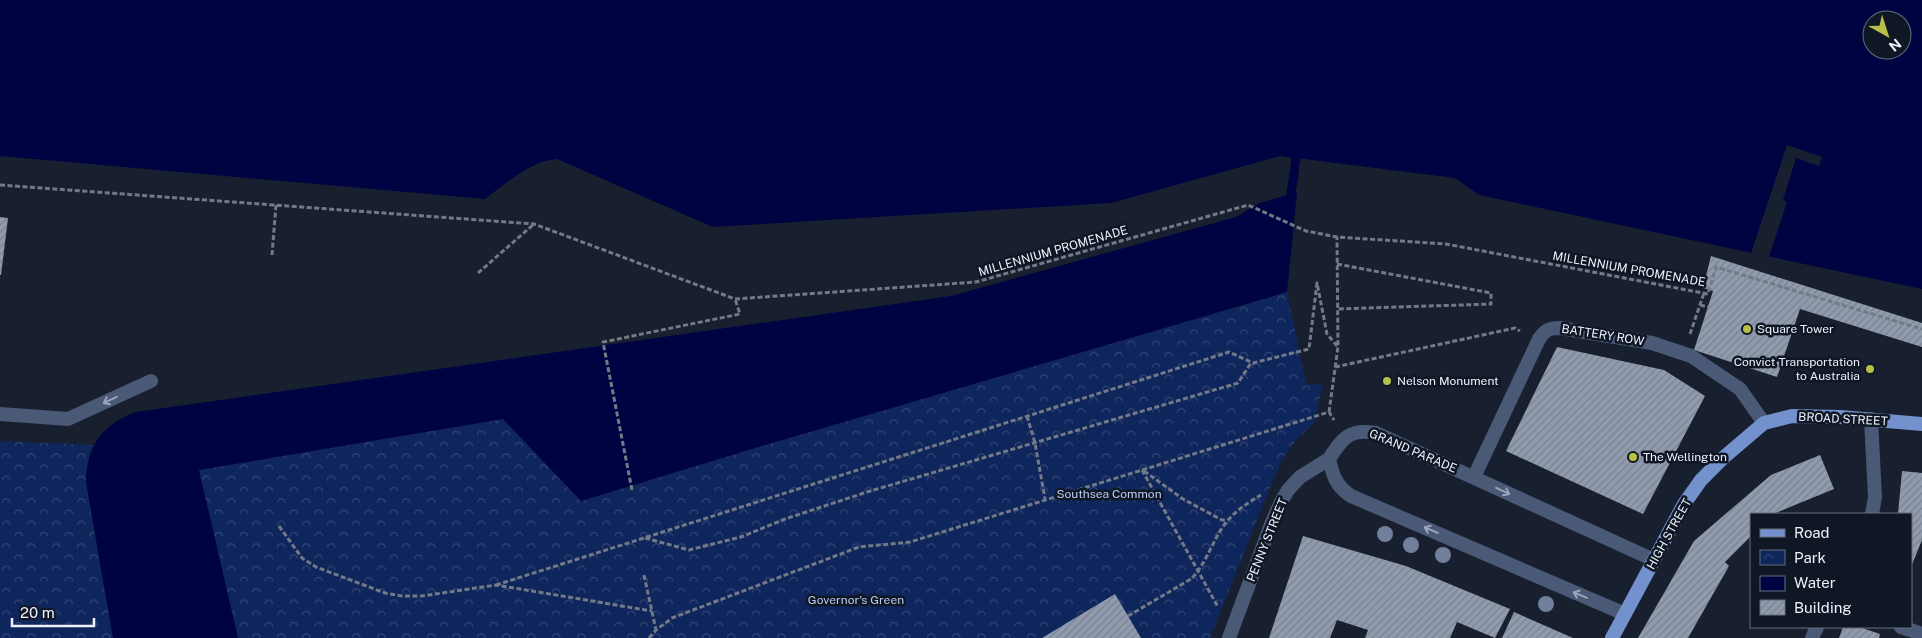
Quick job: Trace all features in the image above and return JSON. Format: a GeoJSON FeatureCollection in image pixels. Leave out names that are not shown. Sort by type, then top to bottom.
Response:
{"type":"FeatureCollection","features":[{"type":"Feature","properties":{"kind":"main road","name":"BROAD STREET"},"geometry":{"type":"LineString","coordinates":[[1764,423],[1792,416],[1871,419],[1922,424]]}},
{"type":"Feature","properties":{"kind":"main road","name":"HIGH STREET"},"geometry":{"type":"LineString","coordinates":[[1612,638],[1684,504],[1701,480],[1723,458],[1764,423]]}},
{"type":"Feature","properties":{"kind":"street","name":"BATTERY ROW"},"geometry":{"type":"LineString","coordinates":[[1539,339],[1544,331],[1550,328],[1560,328],[1652,343],[1691,356],[1740,389],[1764,423]]}},
{"type":"Feature","properties":{"kind":"street"},"geometry":{"type":"LineString","coordinates":[[1474,477],[1539,339]]}},
{"type":"Feature","properties":{"kind":"street"},"geometry":{"type":"LineString","coordinates":[[2,415],[68,419],[152,381]]}},
{"type":"Feature","properties":{"kind":"street"},"geometry":{"type":"LineString","coordinates":[[1871,419],[1875,498],[1872,513]]}},
{"type":"Feature","properties":{"kind":"street","name":"GRAND PARADE"},"geometry":{"type":"LineString","coordinates":[[1346,437],[1356,432],[1376,433],[1654,560]]}},
{"type":"Feature","properties":{"kind":"street"},"geometry":{"type":"LineString","coordinates":[[1346,437],[1338,444],[1329,459],[1335,481],[1342,490],[1351,496],[1624,614]]}},
{"type":"Feature","properties":{"kind":"street","name":"PENNY STREET"},"geometry":{"type":"LineString","coordinates":[[1230,635],[1281,502],[1300,477],[1329,459]]}},
{"type":"Feature","properties":{"kind":"street"},"geometry":{"type":"LineString","coordinates":[[1903,628],[1920,635]]}},
{"type":"Feature","properties":{"kind":"path"},"geometry":{"type":"LineString","coordinates":[[0,185],[534,224],[735,299],[740,314],[603,342],[632,490]]}},
{"type":"Feature","properties":{"kind":"path"},"geometry":{"type":"LineString","coordinates":[[272,255],[276,205]]}},
{"type":"Feature","properties":{"kind":"path","name":"MILLENNIUM PROMENADE"},"geometry":{"type":"LineString","coordinates":[[735,299],[976,282],[1248,205],[1306,231],[1337,236],[1446,244],[1708,294],[1716,267],[1922,329]]}},
{"type":"Feature","properties":{"kind":"path"},"geometry":{"type":"LineString","coordinates":[[478,273],[534,224]]}},
{"type":"Feature","properties":{"kind":"path"},"geometry":{"type":"LineString","coordinates":[[1337,236],[1338,347],[1329,412],[1346,437]]}},
{"type":"Feature","properties":{"kind":"path"},"geometry":{"type":"LineString","coordinates":[[1337,264],[1490,293],[1491,299],[1491,304],[1338,309]]}},
{"type":"Feature","properties":{"kind":"path"},"geometry":{"type":"LineString","coordinates":[[278,526],[302,558],[316,567],[385,593],[402,596],[422,596],[496,585],[1228,352],[1251,362],[1309,349],[1317,283],[1327,334],[1338,347]]}},
{"type":"Feature","properties":{"kind":"path"},"geometry":{"type":"LineString","coordinates":[[1688,342],[1704,293]]}},
{"type":"Feature","properties":{"kind":"path"},"geometry":{"type":"LineString","coordinates":[[1700,305],[1708,307]]}},
{"type":"Feature","properties":{"kind":"path"},"geometry":{"type":"LineString","coordinates":[[1335,367],[1516,328],[1539,339]]}},
{"type":"Feature","properties":{"kind":"path"},"geometry":{"type":"LineString","coordinates":[[644,538],[689,550],[741,537],[785,519],[867,492],[1238,383],[1251,362]]}},
{"type":"Feature","properties":{"kind":"path"},"geometry":{"type":"LineString","coordinates":[[649,638],[672,618],[859,547],[910,542],[1329,412]]}},
{"type":"Feature","properties":{"kind":"path"},"geometry":{"type":"LineString","coordinates":[[1027,416],[1035,443],[1045,500]]}},
{"type":"Feature","properties":{"kind":"path"},"geometry":{"type":"LineString","coordinates":[[1142,470],[1184,499],[1222,520],[1228,520]]}},
{"type":"Feature","properties":{"kind":"path"},"geometry":{"type":"LineString","coordinates":[[1142,470],[1230,635]]}},
{"type":"Feature","properties":{"kind":"path"},"geometry":{"type":"LineString","coordinates":[[1128,616],[1191,579],[1198,572],[1228,520],[1245,505],[1268,491],[1292,486]]}},
{"type":"Feature","properties":{"kind":"path"},"geometry":{"type":"LineString","coordinates":[[644,575],[656,630]]}},
{"type":"Feature","properties":{"kind":"path"},"geometry":{"type":"LineString","coordinates":[[496,585],[652,611]]}},
{"type":"Feature","properties":{"kind":"green space","name":"Southsea Common"},"geometry":{"type":"Polygon","coordinates":[[[1287,292],[1306,384],[1323,385],[1314,423],[1298,438],[1285,455],[1273,480],[1210,638],[238,638],[198,470],[503,419],[581,501],[1287,292]]]}},
{"type":"Feature","properties":{"kind":"green space"},"geometry":{"type":"Polygon","coordinates":[[[0,441],[93,445],[89,456],[86,482],[113,638],[0,638],[0,441]]]}},
{"type":"Feature","properties":{"kind":"water"},"geometry":{"type":"Polygon","coordinates":[[[0,0],[1922,0],[1922,289],[1479,195],[1455,178],[1280,156],[1111,203],[713,227],[557,159],[528,168],[485,199],[0,156],[0,0]]]}},
{"type":"Feature","properties":{"kind":"water"},"geometry":{"type":"Polygon","coordinates":[[[1297,192],[1287,292],[581,501],[503,419],[199,470],[238,638],[113,638],[86,482],[87,469],[89,458],[98,438],[114,423],[136,412],[951,296],[1236,217],[1260,203],[1297,192]]]}},
{"type":"Feature","properties":{"kind":"pier"},"geometry":{"type":"Polygon","coordinates":[[[1787,145],[1822,157],[1819,166],[1796,158],[1783,200],[1787,202],[1769,257],[1790,264],[1750,256],[1787,145]]]}},
{"type":"Feature","properties":{"kind":"building"},"geometry":{"type":"Polygon","coordinates":[[[0,217],[8,218],[1,275],[0,275],[0,217]]]}},
{"type":"Feature","properties":{"kind":"building","name":"Square Tower"},"geometry":{"type":"Polygon","coordinates":[[[1711,256],[1922,323],[1922,347],[1800,309],[1777,377],[1694,350],[1713,291],[1703,288],[1711,256]]]}},
{"type":"Feature","properties":{"kind":"building"},"geometry":{"type":"Polygon","coordinates":[[[1557,347],[1664,370],[1705,396],[1643,514],[1506,451],[1557,347]]]}},
{"type":"Feature","properties":{"kind":"building"},"geometry":{"type":"Polygon","coordinates":[[[1820,455],[1834,489],[1775,513],[1750,513],[1750,537],[1725,562],[1729,566],[1688,638],[1638,638],[1694,541],[1771,475],[1820,455]]]}},
{"type":"Feature","properties":{"kind":"building"},"geometry":{"type":"Polygon","coordinates":[[[1902,471],[1922,473],[1922,540],[1912,565],[1912,513],[1898,513],[1902,471]]]}},
{"type":"Feature","properties":{"kind":"building"},"geometry":{"type":"Polygon","coordinates":[[[1303,536],[1406,566],[1510,609],[1495,638],[1457,622],[1450,638],[1365,638],[1368,630],[1337,620],[1330,638],[1269,638],[1303,536]]]}},
{"type":"Feature","properties":{"kind":"building"},"geometry":{"type":"Polygon","coordinates":[[[1115,594],[1141,638],[1042,638],[1115,594]]]}},
{"type":"Feature","properties":{"kind":"building"},"geometry":{"type":"Polygon","coordinates":[[[1514,612],[1573,638],[1502,638],[1514,612]]]}},
{"type":"Feature","properties":{"kind":"building"},"geometry":{"type":"Polygon","coordinates":[[[1843,628],[1862,628],[1880,634],[1879,638],[1839,638],[1843,628]]]}},
{"type":"Feature","properties":{"kind":"waterway"},"geometry":{"type":"LineString","coordinates":[[1291,194],[1296,158]]}},
{"type":"Feature","properties":{"kind":"place","name":"Square Tower"},"geometry":{"type":"Point","coordinates":[1747,329]}},
{"type":"Feature","properties":{"kind":"place","name":"Convict Transportation to Australia"},"geometry":{"type":"Point","coordinates":[1870,369]}},
{"type":"Feature","properties":{"kind":"place","name":"Nelson Monument"},"geometry":{"type":"Point","coordinates":[1387,381]}},
{"type":"Feature","properties":{"kind":"place","name":"The Wellington"},"geometry":{"type":"Point","coordinates":[1633,457]}},
{"type":"Feature","properties":{"kind":"park label","name":"Governor's Green"},"geometry":{"type":"Point","coordinates":[856,600]}}]}
